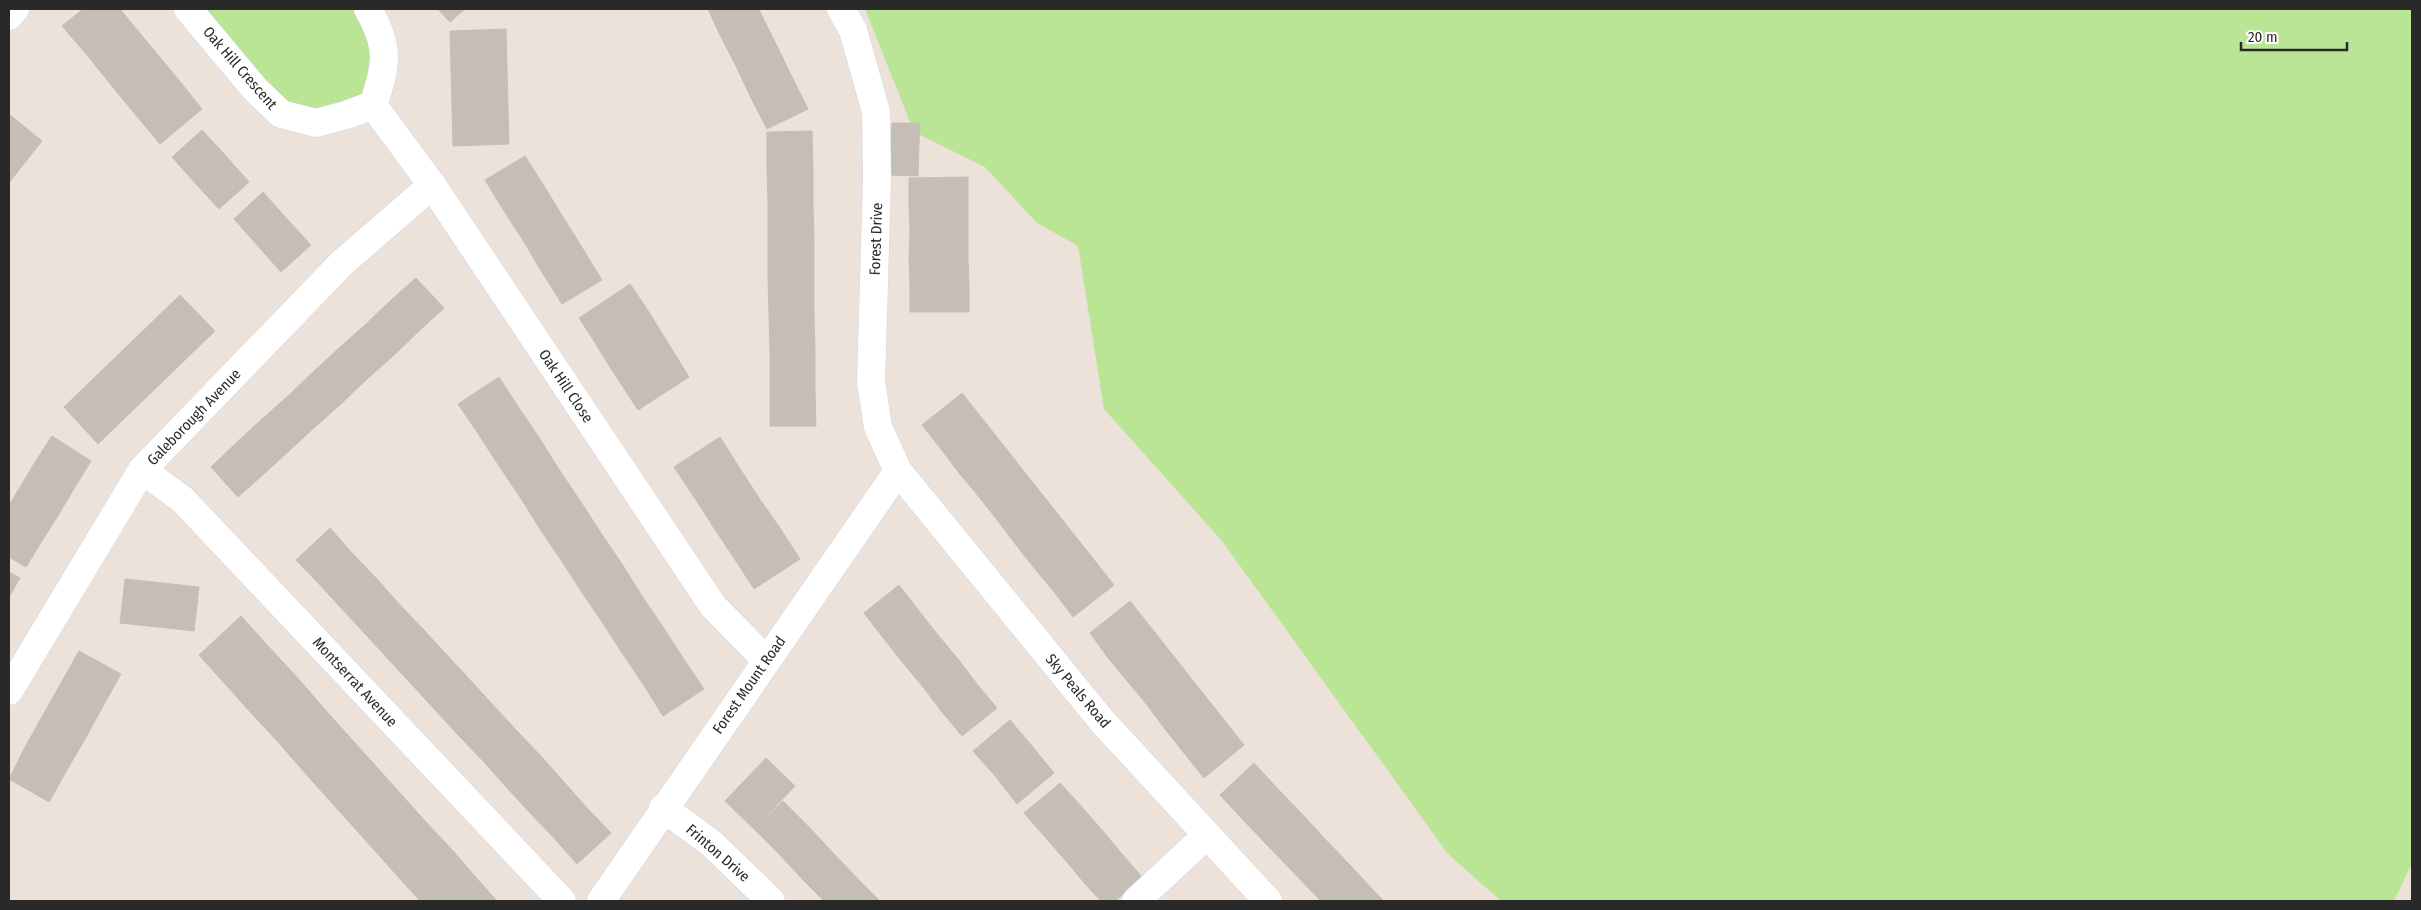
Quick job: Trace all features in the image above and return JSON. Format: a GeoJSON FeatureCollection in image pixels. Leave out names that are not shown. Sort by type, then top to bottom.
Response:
{"type":"FeatureCollection","features":[{"type":"Feature","properties":{"kind":"street"},"geometry":{"type":"LineString","coordinates":[[9,16],[15,9]]}},
{"type":"Feature","properties":{"kind":"street","name":"Oak Hill Crescent"},"geometry":{"type":"LineString","coordinates":[[188,9],[255,89],[281,114],[316,123],[373,105]]}},
{"type":"Feature","properties":{"kind":"street"},"geometry":{"type":"LineString","coordinates":[[368,9],[376,23],[386,52],[382,79],[373,105]]}},
{"type":"Feature","properties":{"kind":"street","name":"Forest Drive"},"geometry":{"type":"LineString","coordinates":[[841,9],[853,30],[876,112],[878,180],[871,382],[878,427],[898,470]]}},
{"type":"Feature","properties":{"kind":"street","name":"Oak Hill Close"},"geometry":{"type":"LineString","coordinates":[[373,105],[432,185],[713,606],[766,660]]}},
{"type":"Feature","properties":{"kind":"street","name":"Galeborough Avenue"},"geometry":{"type":"LineString","coordinates":[[9,691],[142,470],[342,263],[432,185]]}},
{"type":"Feature","properties":{"kind":"street","name":"Montserrat Avenue"},"geometry":{"type":"LineString","coordinates":[[142,470],[182,499],[562,901]]}},
{"type":"Feature","properties":{"kind":"street","name":"Forest Mount Road"},"geometry":{"type":"LineString","coordinates":[[601,901],[898,470]]}},
{"type":"Feature","properties":{"kind":"street","name":"Sky Peals Road"},"geometry":{"type":"LineString","coordinates":[[898,470],[1102,721],[1268,901]]}},
{"type":"Feature","properties":{"kind":"street","name":"Frinton Drive"},"geometry":{"type":"LineString","coordinates":[[664,808],[711,843],[771,901]]}},
{"type":"Feature","properties":{"kind":"street"},"geometry":{"type":"LineString","coordinates":[[1136,901],[1207,835]]}},
{"type":"Feature","properties":{"kind":"green space"},"geometry":{"type":"Polygon","coordinates":[[[188,9],[368,9],[373,105],[281,114],[188,9]]]}},
{"type":"Feature","properties":{"kind":"green space"},"geometry":{"type":"Polygon","coordinates":[[[865,9],[2412,9],[2412,863],[2394,901],[1501,901],[1448,854],[1222,541],[1104,409],[1078,246],[1037,223],[985,167],[914,132],[865,9]]]}},
{"type":"Feature","properties":{"kind":"building"},"geometry":{"type":"Polygon","coordinates":[[[83,9],[120,9],[129,20],[87,55],[62,26],[83,9]]]}},
{"type":"Feature","properties":{"kind":"building"},"geometry":{"type":"Polygon","coordinates":[[[438,9],[465,9],[450,22],[438,9]]]}},
{"type":"Feature","properties":{"kind":"building"},"geometry":{"type":"Polygon","coordinates":[[[708,9],[759,9],[761,14],[720,35],[708,9]]]}},
{"type":"Feature","properties":{"kind":"building"},"geometry":{"type":"Polygon","coordinates":[[[761,14],[777,46],[736,66],[720,35],[761,14]]]}},
{"type":"Feature","properties":{"kind":"building"},"geometry":{"type":"Polygon","coordinates":[[[129,20],[153,49],[111,85],[87,55],[129,20]]]}},
{"type":"Feature","properties":{"kind":"building"},"geometry":{"type":"Polygon","coordinates":[[[506,29],[507,68],[451,69],[450,31],[506,29]]]}},
{"type":"Feature","properties":{"kind":"building"},"geometry":{"type":"Polygon","coordinates":[[[777,46],[792,77],[751,98],[736,66],[777,46]]]}},
{"type":"Feature","properties":{"kind":"building"},"geometry":{"type":"Polygon","coordinates":[[[153,49],[178,79],[135,114],[111,85],[153,49]]]}},
{"type":"Feature","properties":{"kind":"building"},"geometry":{"type":"Polygon","coordinates":[[[507,68],[508,106],[452,108],[451,69],[507,68]]]}},
{"type":"Feature","properties":{"kind":"building"},"geometry":{"type":"Polygon","coordinates":[[[792,77],[808,109],[767,129],[751,98],[792,77]]]}},
{"type":"Feature","properties":{"kind":"building"},"geometry":{"type":"Polygon","coordinates":[[[178,79],[202,109],[160,144],[135,114],[178,79]]]}},
{"type":"Feature","properties":{"kind":"building"},"geometry":{"type":"Polygon","coordinates":[[[508,106],[509,144],[453,146],[452,108],[508,106]]]}},
{"type":"Feature","properties":{"kind":"building"},"geometry":{"type":"Polygon","coordinates":[[[9,114],[42,141],[19,170],[9,161],[9,114]]]}},
{"type":"Feature","properties":{"kind":"building"},"geometry":{"type":"Polygon","coordinates":[[[892,123],[920,123],[919,144],[891,144],[892,123]]]}},
{"type":"Feature","properties":{"kind":"building"},"geometry":{"type":"Polygon","coordinates":[[[202,130],[226,156],[195,183],[172,157],[202,130]]]}},
{"type":"Feature","properties":{"kind":"building"},"geometry":{"type":"Polygon","coordinates":[[[812,131],[813,168],[767,169],[767,132],[812,131]]]}},
{"type":"Feature","properties":{"kind":"building"},"geometry":{"type":"Polygon","coordinates":[[[891,144],[919,144],[918,176],[890,175],[891,144]]]}},
{"type":"Feature","properties":{"kind":"building"},"geometry":{"type":"Polygon","coordinates":[[[226,156],[249,182],[219,209],[195,183],[226,156]]]}},
{"type":"Feature","properties":{"kind":"building"},"geometry":{"type":"Polygon","coordinates":[[[525,156],[544,186],[504,211],[485,180],[525,156]]]}},
{"type":"Feature","properties":{"kind":"building"},"geometry":{"type":"Polygon","coordinates":[[[9,161],[19,170],[9,183],[9,161]]]}},
{"type":"Feature","properties":{"kind":"building"},"geometry":{"type":"Polygon","coordinates":[[[813,168],[813,205],[768,206],[767,169],[813,168]]]}},
{"type":"Feature","properties":{"kind":"building"},"geometry":{"type":"Polygon","coordinates":[[[968,177],[968,204],[909,205],[909,178],[968,177]]]}},
{"type":"Feature","properties":{"kind":"building"},"geometry":{"type":"Polygon","coordinates":[[[544,186],[563,217],[524,242],[504,211],[544,186]]]}},
{"type":"Feature","properties":{"kind":"building"},"geometry":{"type":"Polygon","coordinates":[[[263,192],[287,219],[257,245],[234,219],[263,192]]]}},
{"type":"Feature","properties":{"kind":"building"},"geometry":{"type":"Polygon","coordinates":[[[968,204],[968,231],[910,231],[909,205],[968,204]]]}},
{"type":"Feature","properties":{"kind":"building"},"geometry":{"type":"Polygon","coordinates":[[[813,205],[814,242],[768,242],[768,206],[813,205]]]}},
{"type":"Feature","properties":{"kind":"building"},"geometry":{"type":"Polygon","coordinates":[[[563,217],[583,249],[543,274],[524,242],[563,217]]]}},
{"type":"Feature","properties":{"kind":"building"},"geometry":{"type":"Polygon","coordinates":[[[287,219],[311,245],[281,272],[257,245],[287,219]]]}},
{"type":"Feature","properties":{"kind":"building"},"geometry":{"type":"Polygon","coordinates":[[[910,231],[968,231],[968,258],[909,258],[910,231]]]}},
{"type":"Feature","properties":{"kind":"building"},"geometry":{"type":"Polygon","coordinates":[[[768,242],[814,242],[814,278],[768,279],[768,242]]]}},
{"type":"Feature","properties":{"kind":"building"},"geometry":{"type":"Polygon","coordinates":[[[583,249],[602,280],[562,304],[543,274],[583,249]]]}},
{"type":"Feature","properties":{"kind":"building"},"geometry":{"type":"Polygon","coordinates":[[[909,258],[968,258],[969,285],[910,285],[909,258]]]}},
{"type":"Feature","properties":{"kind":"building"},"geometry":{"type":"Polygon","coordinates":[[[416,278],[444,308],[418,332],[390,301],[416,278]]]}},
{"type":"Feature","properties":{"kind":"building"},"geometry":{"type":"Polygon","coordinates":[[[814,278],[814,315],[769,316],[768,279],[814,278]]]}},
{"type":"Feature","properties":{"kind":"building"},"geometry":{"type":"Polygon","coordinates":[[[630,284],[645,306],[594,341],[579,318],[630,284]]]}},
{"type":"Feature","properties":{"kind":"building"},"geometry":{"type":"Polygon","coordinates":[[[910,285],[969,285],[969,312],[910,312],[910,285]]]}},
{"type":"Feature","properties":{"kind":"building"},"geometry":{"type":"Polygon","coordinates":[[[180,295],[215,331],[186,359],[151,323],[180,295]]]}},
{"type":"Feature","properties":{"kind":"building"},"geometry":{"type":"Polygon","coordinates":[[[390,301],[418,332],[393,356],[365,325],[390,301]]]}},
{"type":"Feature","properties":{"kind":"building"},"geometry":{"type":"Polygon","coordinates":[[[645,306],[660,330],[608,364],[594,341],[645,306]]]}},
{"type":"Feature","properties":{"kind":"building"},"geometry":{"type":"Polygon","coordinates":[[[814,315],[815,352],[770,353],[769,316],[814,315]]]}},
{"type":"Feature","properties":{"kind":"building"},"geometry":{"type":"Polygon","coordinates":[[[151,323],[186,359],[157,387],[122,351],[151,323]]]}},
{"type":"Feature","properties":{"kind":"building"},"geometry":{"type":"Polygon","coordinates":[[[365,325],[393,356],[367,379],[339,348],[365,325]]]}},
{"type":"Feature","properties":{"kind":"building"},"geometry":{"type":"Polygon","coordinates":[[[660,330],[689,377],[638,410],[608,364],[660,330]]]}},
{"type":"Feature","properties":{"kind":"building"},"geometry":{"type":"Polygon","coordinates":[[[339,348],[367,379],[342,403],[313,372],[339,348]]]}},
{"type":"Feature","properties":{"kind":"building"},"geometry":{"type":"Polygon","coordinates":[[[122,351],[157,387],[128,415],[93,379],[122,351]]]}},
{"type":"Feature","properties":{"kind":"building"},"geometry":{"type":"Polygon","coordinates":[[[815,352],[815,389],[770,389],[770,353],[815,352]]]}},
{"type":"Feature","properties":{"kind":"building"},"geometry":{"type":"Polygon","coordinates":[[[313,372],[342,403],[316,426],[288,396],[313,372]]]}},
{"type":"Feature","properties":{"kind":"building"},"geometry":{"type":"Polygon","coordinates":[[[499,377],[519,408],[479,435],[458,404],[499,377]]]}},
{"type":"Feature","properties":{"kind":"building"},"geometry":{"type":"Polygon","coordinates":[[[93,379],[128,415],[98,444],[64,407],[93,379]]]}},
{"type":"Feature","properties":{"kind":"building"},"geometry":{"type":"Polygon","coordinates":[[[770,389],[815,389],[816,426],[770,426],[770,389]]]}},
{"type":"Feature","properties":{"kind":"building"},"geometry":{"type":"Polygon","coordinates":[[[962,393],[981,417],[941,449],[922,425],[962,393]]]}},
{"type":"Feature","properties":{"kind":"building"},"geometry":{"type":"Polygon","coordinates":[[[288,396],[316,426],[290,450],[262,419],[288,396]]]}},
{"type":"Feature","properties":{"kind":"building"},"geometry":{"type":"Polygon","coordinates":[[[519,408],[540,439],[499,466],[479,435],[519,408]]]}},
{"type":"Feature","properties":{"kind":"building"},"geometry":{"type":"Polygon","coordinates":[[[981,417],[1000,441],[959,473],[941,449],[981,417]]]}},
{"type":"Feature","properties":{"kind":"building"},"geometry":{"type":"Polygon","coordinates":[[[262,419],[290,450],[265,473],[236,443],[262,419]]]}},
{"type":"Feature","properties":{"kind":"building"},"geometry":{"type":"Polygon","coordinates":[[[52,436],[91,461],[75,487],[35,462],[52,436]]]}},
{"type":"Feature","properties":{"kind":"building"},"geometry":{"type":"Polygon","coordinates":[[[720,437],[739,467],[694,497],[674,467],[720,437]]]}},
{"type":"Feature","properties":{"kind":"building"},"geometry":{"type":"Polygon","coordinates":[[[540,439],[560,471],[520,497],[499,466],[540,439]]]}},
{"type":"Feature","properties":{"kind":"building"},"geometry":{"type":"Polygon","coordinates":[[[1000,441],[1019,465],[979,497],[959,473],[1000,441]]]}},
{"type":"Feature","properties":{"kind":"building"},"geometry":{"type":"Polygon","coordinates":[[[236,443],[265,473],[238,497],[211,467],[236,443]]]}},
{"type":"Feature","properties":{"kind":"building"},"geometry":{"type":"Polygon","coordinates":[[[35,462],[75,487],[59,514],[19,489],[35,462]]]}},
{"type":"Feature","properties":{"kind":"building"},"geometry":{"type":"Polygon","coordinates":[[[1019,465],[1038,489],[998,521],[979,497],[1019,465]]]}},
{"type":"Feature","properties":{"kind":"building"},"geometry":{"type":"Polygon","coordinates":[[[739,467],[759,498],[714,528],[694,497],[739,467]]]}},
{"type":"Feature","properties":{"kind":"building"},"geometry":{"type":"Polygon","coordinates":[[[560,471],[581,502],[540,529],[520,497],[560,471]]]}},
{"type":"Feature","properties":{"kind":"building"},"geometry":{"type":"Polygon","coordinates":[[[19,489],[59,514],[42,541],[9,520],[9,505],[19,489]]]}},
{"type":"Feature","properties":{"kind":"building"},"geometry":{"type":"Polygon","coordinates":[[[1038,489],[1057,513],[1016,545],[998,521],[1038,489]]]}},
{"type":"Feature","properties":{"kind":"building"},"geometry":{"type":"Polygon","coordinates":[[[759,498],[780,528],[734,558],[714,528],[759,498]]]}},
{"type":"Feature","properties":{"kind":"building"},"geometry":{"type":"Polygon","coordinates":[[[581,502],[601,533],[561,560],[540,529],[581,502]]]}},
{"type":"Feature","properties":{"kind":"building"},"geometry":{"type":"Polygon","coordinates":[[[1057,513],[1076,537],[1035,569],[1016,545],[1057,513]]]}},
{"type":"Feature","properties":{"kind":"building"},"geometry":{"type":"Polygon","coordinates":[[[9,520],[42,541],[26,567],[9,557],[9,520]]]}},
{"type":"Feature","properties":{"kind":"building"},"geometry":{"type":"Polygon","coordinates":[[[330,528],[353,554],[320,585],[296,560],[330,528]]]}},
{"type":"Feature","properties":{"kind":"building"},"geometry":{"type":"Polygon","coordinates":[[[780,528],[800,559],[754,589],[734,558],[780,528]]]}},
{"type":"Feature","properties":{"kind":"building"},"geometry":{"type":"Polygon","coordinates":[[[601,533],[622,564],[581,591],[561,560],[601,533]]]}},
{"type":"Feature","properties":{"kind":"building"},"geometry":{"type":"Polygon","coordinates":[[[1076,537],[1095,561],[1055,593],[1035,569],[1076,537]]]}},
{"type":"Feature","properties":{"kind":"building"},"geometry":{"type":"Polygon","coordinates":[[[353,554],[377,579],[343,610],[320,585],[353,554]]]}},
{"type":"Feature","properties":{"kind":"building"},"geometry":{"type":"Polygon","coordinates":[[[1095,561],[1114,585],[1073,617],[1055,593],[1095,561]]]}},
{"type":"Feature","properties":{"kind":"building"},"geometry":{"type":"Polygon","coordinates":[[[622,564],[642,596],[602,622],[581,591],[622,564]]]}},
{"type":"Feature","properties":{"kind":"building"},"geometry":{"type":"Polygon","coordinates":[[[9,572],[20,578],[9,597],[9,572]]]}},
{"type":"Feature","properties":{"kind":"building"},"geometry":{"type":"Polygon","coordinates":[[[125,579],[162,583],[158,627],[120,623],[125,579]]]}},
{"type":"Feature","properties":{"kind":"building"},"geometry":{"type":"Polygon","coordinates":[[[377,579],[400,605],[367,636],[343,610],[377,579]]]}},
{"type":"Feature","properties":{"kind":"building"},"geometry":{"type":"Polygon","coordinates":[[[162,583],[199,587],[194,631],[158,627],[162,583]]]}},
{"type":"Feature","properties":{"kind":"building"},"geometry":{"type":"Polygon","coordinates":[[[899,585],[919,611],[884,639],[864,613],[899,585]]]}},
{"type":"Feature","properties":{"kind":"building"},"geometry":{"type":"Polygon","coordinates":[[[642,596],[663,627],[622,653],[602,622],[642,596]]]}},
{"type":"Feature","properties":{"kind":"building"},"geometry":{"type":"Polygon","coordinates":[[[1130,601],[1149,625],[1108,658],[1090,633],[1130,601]]]}},
{"type":"Feature","properties":{"kind":"building"},"geometry":{"type":"Polygon","coordinates":[[[400,605],[424,630],[390,661],[367,636],[400,605]]]}},
{"type":"Feature","properties":{"kind":"building"},"geometry":{"type":"Polygon","coordinates":[[[919,611],[938,635],[903,663],[884,639],[919,611]]]}},
{"type":"Feature","properties":{"kind":"building"},"geometry":{"type":"Polygon","coordinates":[[[241,616],[268,646],[225,684],[199,655],[241,616]]]}},
{"type":"Feature","properties":{"kind":"building"},"geometry":{"type":"Polygon","coordinates":[[[1149,625],[1168,649],[1128,682],[1108,658],[1149,625]]]}},
{"type":"Feature","properties":{"kind":"building"},"geometry":{"type":"Polygon","coordinates":[[[663,627],[683,658],[643,684],[622,653],[663,627]]]}},
{"type":"Feature","properties":{"kind":"building"},"geometry":{"type":"Polygon","coordinates":[[[424,630],[447,655],[414,687],[390,661],[424,630]]]}},
{"type":"Feature","properties":{"kind":"building"},"geometry":{"type":"Polygon","coordinates":[[[938,635],[958,659],[923,687],[903,663],[938,635]]]}},
{"type":"Feature","properties":{"kind":"building"},"geometry":{"type":"Polygon","coordinates":[[[268,646],[295,675],[252,714],[225,684],[268,646]]]}},
{"type":"Feature","properties":{"kind":"building"},"geometry":{"type":"Polygon","coordinates":[[[1168,649],[1187,673],[1147,705],[1128,682],[1168,649]]]}},
{"type":"Feature","properties":{"kind":"building"},"geometry":{"type":"Polygon","coordinates":[[[79,651],[121,674],[103,706],[61,683],[79,651]]]}},
{"type":"Feature","properties":{"kind":"building"},"geometry":{"type":"Polygon","coordinates":[[[447,655],[471,681],[437,712],[414,687],[447,655]]]}},
{"type":"Feature","properties":{"kind":"building"},"geometry":{"type":"Polygon","coordinates":[[[683,658],[704,689],[663,716],[643,684],[683,658]]]}},
{"type":"Feature","properties":{"kind":"building"},"geometry":{"type":"Polygon","coordinates":[[[958,659],[977,684],[942,712],[923,687],[958,659]]]}},
{"type":"Feature","properties":{"kind":"building"},"geometry":{"type":"Polygon","coordinates":[[[1187,673],[1206,697],[1165,729],[1147,705],[1187,673]]]}},
{"type":"Feature","properties":{"kind":"building"},"geometry":{"type":"Polygon","coordinates":[[[295,675],[321,705],[279,743],[252,714],[295,675]]]}},
{"type":"Feature","properties":{"kind":"building"},"geometry":{"type":"Polygon","coordinates":[[[471,681],[494,706],[460,737],[437,712],[471,681]]]}},
{"type":"Feature","properties":{"kind":"building"},"geometry":{"type":"Polygon","coordinates":[[[61,683],[103,706],[85,739],[43,715],[61,683]]]}},
{"type":"Feature","properties":{"kind":"building"},"geometry":{"type":"Polygon","coordinates":[[[977,684],[997,708],[962,736],[942,712],[977,684]]]}},
{"type":"Feature","properties":{"kind":"building"},"geometry":{"type":"Polygon","coordinates":[[[1206,697],[1225,721],[1184,753],[1165,729],[1206,697]]]}},
{"type":"Feature","properties":{"kind":"building"},"geometry":{"type":"Polygon","coordinates":[[[321,705],[347,734],[305,773],[279,743],[321,705]]]}},
{"type":"Feature","properties":{"kind":"building"},"geometry":{"type":"Polygon","coordinates":[[[494,706],[517,731],[484,762],[460,737],[494,706]]]}},
{"type":"Feature","properties":{"kind":"building"},"geometry":{"type":"Polygon","coordinates":[[[43,715],[85,739],[67,770],[25,747],[43,715]]]}},
{"type":"Feature","properties":{"kind":"building"},"geometry":{"type":"Polygon","coordinates":[[[1010,720],[1032,746],[996,777],[973,751],[1010,720]]]}},
{"type":"Feature","properties":{"kind":"building"},"geometry":{"type":"Polygon","coordinates":[[[1225,721],[1244,745],[1204,778],[1184,753],[1225,721]]]}},
{"type":"Feature","properties":{"kind":"building"},"geometry":{"type":"Polygon","coordinates":[[[517,731],[541,756],[507,788],[484,762],[517,731]]]}},
{"type":"Feature","properties":{"kind":"building"},"geometry":{"type":"Polygon","coordinates":[[[347,734],[374,764],[331,802],[305,773],[347,734]]]}},
{"type":"Feature","properties":{"kind":"building"},"geometry":{"type":"Polygon","coordinates":[[[1032,746],[1054,773],[1017,804],[996,777],[1032,746]]]}},
{"type":"Feature","properties":{"kind":"building"},"geometry":{"type":"Polygon","coordinates":[[[25,747],[67,770],[49,802],[9,779],[25,747]]]}},
{"type":"Feature","properties":{"kind":"building"},"geometry":{"type":"Polygon","coordinates":[[[541,756],[564,782],[530,813],[507,788],[541,756]]]}},
{"type":"Feature","properties":{"kind":"building"},"geometry":{"type":"Polygon","coordinates":[[[766,758],[795,786],[754,829],[725,801],[766,758]]]}},
{"type":"Feature","properties":{"kind":"building"},"geometry":{"type":"Polygon","coordinates":[[[1254,763],[1278,789],[1244,821],[1220,795],[1254,763]]]}},
{"type":"Feature","properties":{"kind":"building"},"geometry":{"type":"Polygon","coordinates":[[[374,764],[400,793],[358,832],[331,802],[374,764]]]}},
{"type":"Feature","properties":{"kind":"building"},"geometry":{"type":"Polygon","coordinates":[[[564,782],[587,808],[554,838],[530,813],[564,782]]]}},
{"type":"Feature","properties":{"kind":"building"},"geometry":{"type":"Polygon","coordinates":[[[1060,783],[1081,806],[1045,837],[1024,813],[1060,783]]]}},
{"type":"Feature","properties":{"kind":"building"},"geometry":{"type":"Polygon","coordinates":[[[1278,789],[1302,814],[1268,846],[1244,821],[1278,789]]]}},
{"type":"Feature","properties":{"kind":"building"},"geometry":{"type":"Polygon","coordinates":[[[400,793],[427,823],[384,861],[358,832],[400,793]]]}},
{"type":"Feature","properties":{"kind":"building"},"geometry":{"type":"Polygon","coordinates":[[[783,801],[809,827],[780,855],[754,829],[783,801]]]}},
{"type":"Feature","properties":{"kind":"building"},"geometry":{"type":"Polygon","coordinates":[[[1081,806],[1102,830],[1066,861],[1045,837],[1081,806]]]}},
{"type":"Feature","properties":{"kind":"building"},"geometry":{"type":"Polygon","coordinates":[[[587,808],[611,833],[577,864],[554,838],[587,808]]]}},
{"type":"Feature","properties":{"kind":"building"},"geometry":{"type":"Polygon","coordinates":[[[1302,814],[1326,840],[1293,872],[1268,846],[1302,814]]]}},
{"type":"Feature","properties":{"kind":"building"},"geometry":{"type":"Polygon","coordinates":[[[427,823],[454,852],[411,891],[384,861],[427,823]]]}},
{"type":"Feature","properties":{"kind":"building"},"geometry":{"type":"Polygon","coordinates":[[[809,827],[834,854],[805,882],[780,855],[809,827]]]}},
{"type":"Feature","properties":{"kind":"building"},"geometry":{"type":"Polygon","coordinates":[[[1102,830],[1122,854],[1086,885],[1066,861],[1102,830]]]}},
{"type":"Feature","properties":{"kind":"building"},"geometry":{"type":"Polygon","coordinates":[[[1326,840],[1350,865],[1317,897],[1293,872],[1326,840]]]}},
{"type":"Feature","properties":{"kind":"building"},"geometry":{"type":"Polygon","coordinates":[[[454,852],[480,882],[459,901],[420,901],[411,891],[454,852]]]}},
{"type":"Feature","properties":{"kind":"building"},"geometry":{"type":"Polygon","coordinates":[[[834,854],[860,881],[839,901],[824,901],[805,882],[834,854]]]}},
{"type":"Feature","properties":{"kind":"building"},"geometry":{"type":"Polygon","coordinates":[[[1122,854],[1143,878],[1115,901],[1101,901],[1086,885],[1122,854]]]}},
{"type":"Feature","properties":{"kind":"building"},"geometry":{"type":"Polygon","coordinates":[[[1350,865],[1374,891],[1363,901],[1321,901],[1317,897],[1350,865]]]}},
{"type":"Feature","properties":{"kind":"building"},"geometry":{"type":"Polygon","coordinates":[[[860,881],[880,901],[839,901],[860,881]]]}},
{"type":"Feature","properties":{"kind":"building"},"geometry":{"type":"Polygon","coordinates":[[[480,882],[497,901],[459,901],[480,882]]]}},
{"type":"Feature","properties":{"kind":"building"},"geometry":{"type":"Polygon","coordinates":[[[1374,891],[1384,901],[1363,901],[1374,891]]]}}]}
